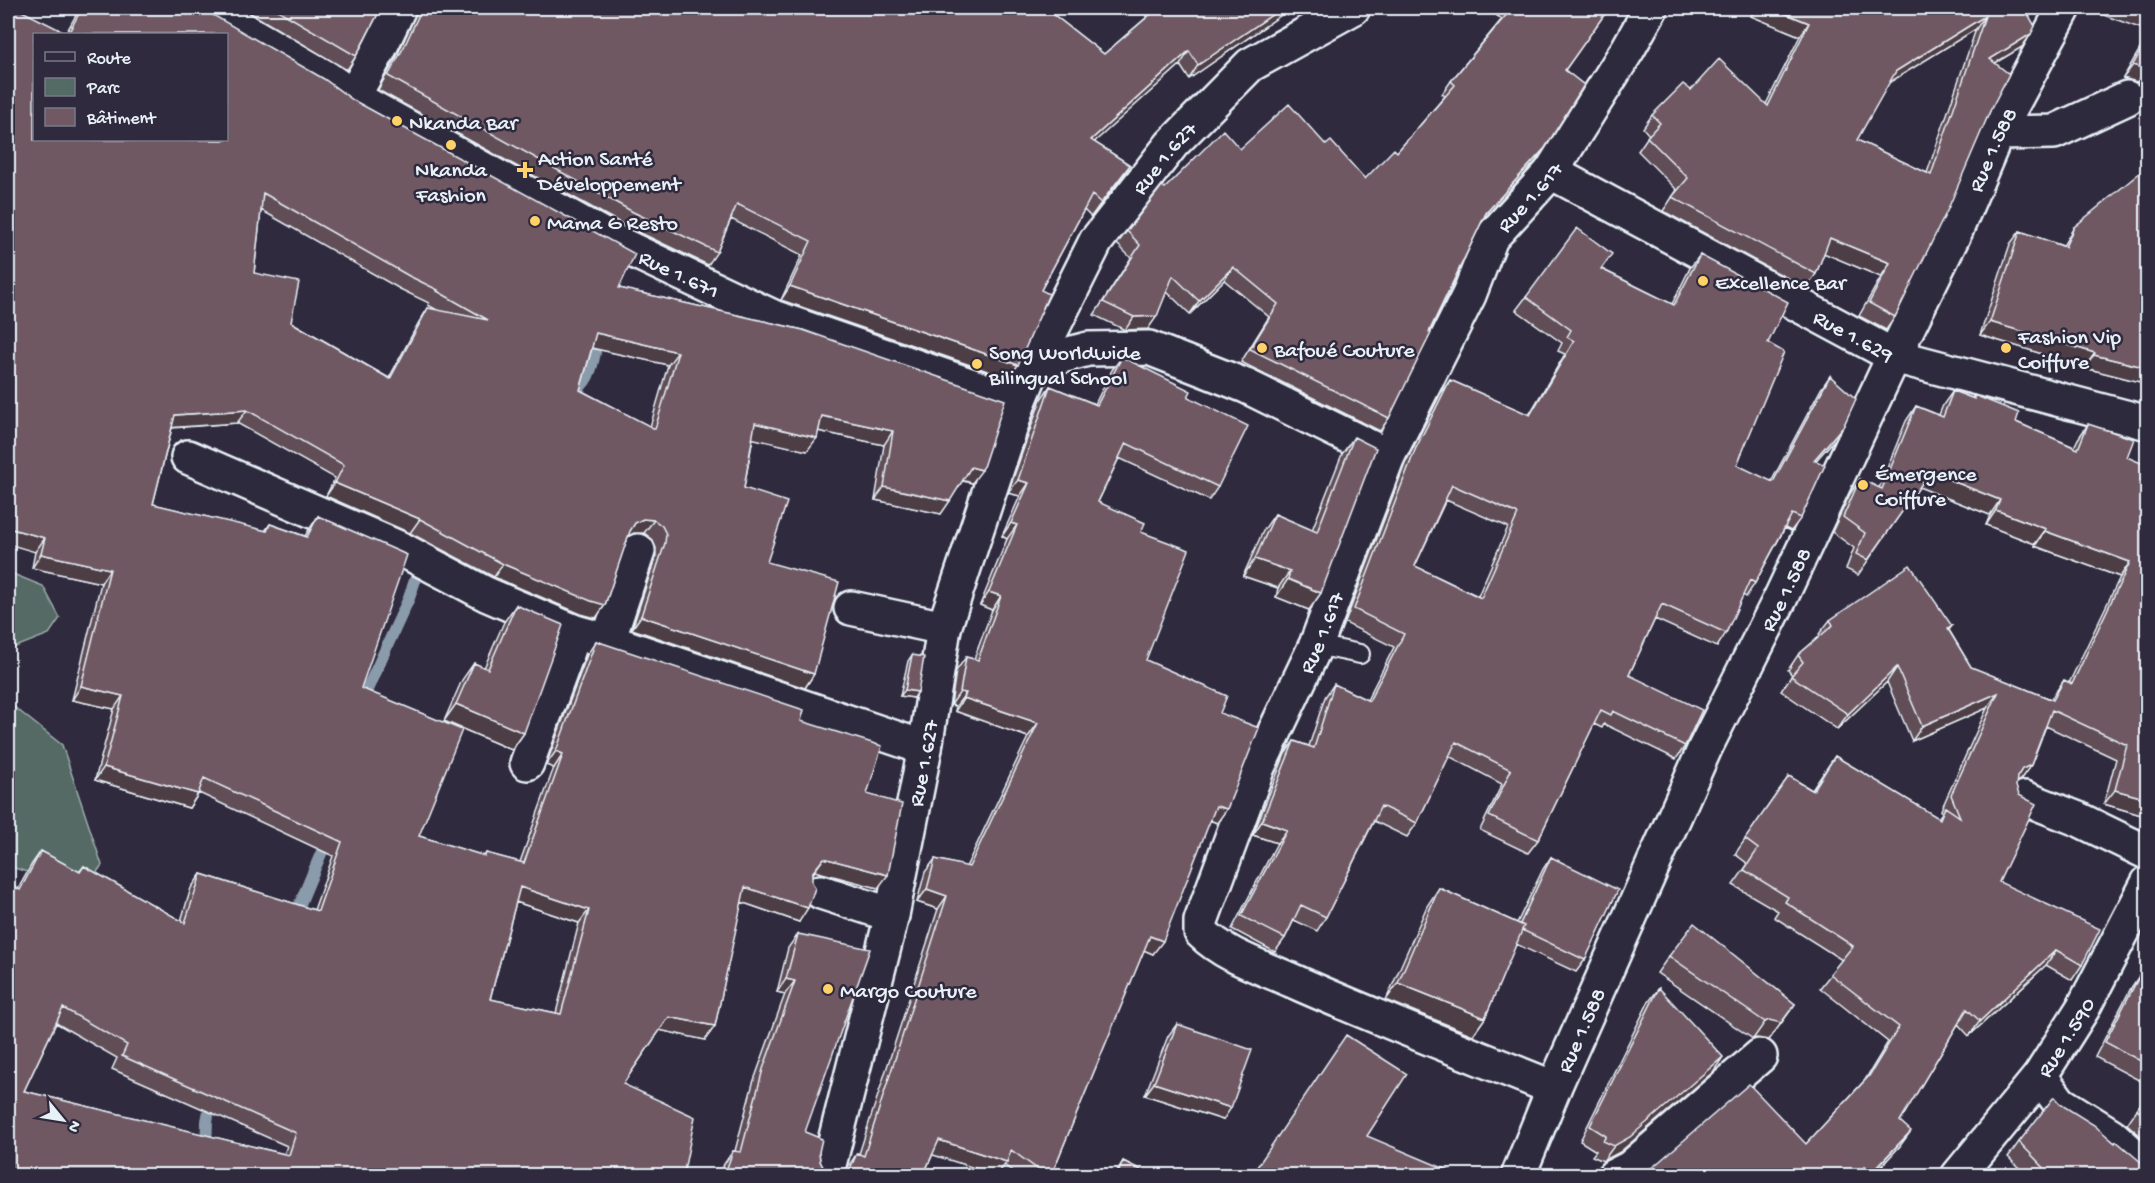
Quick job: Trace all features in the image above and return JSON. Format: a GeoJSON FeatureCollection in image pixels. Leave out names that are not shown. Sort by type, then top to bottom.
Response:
{"type":"FeatureCollection","features":[{"type":"Feature","properties":{"kind":"street","name":"Rue 1.671"},"geometry":{"type":"LineString","coordinates":[[206,8],[325,77],[353,97],[615,242],[773,316],[1019,402]]}},
{"type":"Feature","properties":{"kind":"street"},"geometry":{"type":"LineString","coordinates":[[353,97],[399,8]]}},
{"type":"Feature","properties":{"kind":"street","name":"Rue 1.627"},"geometry":{"type":"LineString","coordinates":[[828,1170],[892,915],[925,748],[945,628],[1019,402],[1035,363],[1096,241],[1172,144],[1250,65],[1353,8]]}},
{"type":"Feature","properties":{"kind":"street","name":"Rue 1.617"},"geometry":{"type":"LineString","coordinates":[[1554,1088],[1326,996],[1231,954],[1213,944],[1201,932],[1201,921],[1258,767],[1316,645],[1388,456],[1469,295],[1491,238],[1551,172],[1651,8]]}},
{"type":"Feature","properties":{"kind":"street","name":"Rue 1.588"},"geometry":{"type":"LineString","coordinates":[[1518,1176],[1554,1088],[1705,748],[1781,597],[1956,230],[1997,133],[2064,8]]}},
{"type":"Feature","properties":{"kind":"street"},"geometry":{"type":"LineString","coordinates":[[1997,133],[2054,132],[2127,98]]}},
{"type":"Feature","properties":{"kind":"street","name":"Rue 1.629"},"geometry":{"type":"LineString","coordinates":[[1551,172],[1894,357],[2148,423]]}},
{"type":"Feature","properties":{"kind":"street"},"geometry":{"type":"LineString","coordinates":[[1035,363],[1089,349],[1149,348],[1246,386],[1388,456]]}},
{"type":"Feature","properties":{"kind":"street"},"geometry":{"type":"LineString","coordinates":[[188,457],[403,550],[486,594],[575,632],[608,641],[925,748]]}},
{"type":"Feature","properties":{"kind":"street"},"geometry":{"type":"LineString","coordinates":[[608,641],[638,552]]}},
{"type":"Feature","properties":{"kind":"street"},"geometry":{"type":"LineString","coordinates":[[851,608],[945,628]]}},
{"type":"Feature","properties":{"kind":"street"},"geometry":{"type":"LineString","coordinates":[[527,763],[575,632]]}},
{"type":"Feature","properties":{"kind":"street"},"geometry":{"type":"LineString","coordinates":[[2024,798],[2078,819],[2148,852]]}},
{"type":"Feature","properties":{"kind":"street"},"geometry":{"type":"LineString","coordinates":[[821,892],[892,915]]}},
{"type":"Feature","properties":{"kind":"street","name":"Rue 1.590"},"geometry":{"type":"LineString","coordinates":[[1958,1176],[2040,1076],[2083,1008],[2144,899]]}},
{"type":"Feature","properties":{"kind":"street"},"geometry":{"type":"LineString","coordinates":[[1614,1176],[1630,1168],[1760,1056]]}},
{"type":"Feature","properties":{"kind":"street"},"geometry":{"type":"LineString","coordinates":[[2040,1076],[2060,1103],[2111,1135],[2148,1168]]}},
{"type":"Feature","properties":{"kind":"lane"},"geometry":{"type":"LineString","coordinates":[[1316,645],[1360,654]]}},
{"type":"Feature","properties":{"kind":"green space"},"geometry":{"type":"Polygon","coordinates":[[[8,572],[43,586],[60,618],[49,634],[8,650],[8,572]]]}},
{"type":"Feature","properties":{"kind":"green space"},"geometry":{"type":"Polygon","coordinates":[[[8,702],[62,745],[102,865],[84,890],[8,866],[8,702]]]}},
{"type":"Feature","properties":{"kind":"building"},"geometry":{"type":"Polygon","coordinates":[[[8,8],[16,8],[66,33],[33,33],[33,141],[228,141],[228,33],[69,33],[82,8],[203,8],[324,79],[353,100],[635,254],[619,288],[803,330],[1005,400],[982,470],[971,467],[950,501],[884,487],[893,431],[822,416],[817,438],[755,423],[744,488],[787,502],[767,562],[839,582],[814,674],[641,616],[665,543],[666,534],[662,526],[654,520],[643,519],[635,523],[630,531],[605,605],[503,564],[420,519],[335,483],[344,465],[247,410],[175,415],[153,504],[267,531],[270,524],[307,537],[318,516],[407,555],[361,688],[462,730],[419,836],[485,856],[486,853],[524,863],[563,754],[556,751],[596,641],[804,710],[801,721],[882,746],[867,794],[902,804],[888,875],[824,858],[812,873],[815,888],[808,908],[745,887],[715,1026],[669,1017],[623,1084],[695,1117],[683,1176],[8,1176],[8,883],[20,890],[41,851],[80,872],[84,866],[185,923],[201,874],[318,911],[342,842],[204,778],[198,794],[104,767],[123,696],[81,686],[110,569],[41,554],[45,538],[8,528],[8,8]],[[263,193],[254,273],[299,282],[291,322],[390,379],[428,308],[488,320],[438,290],[409,276],[263,193]],[[596,333],[580,390],[655,429],[678,352],[596,333]],[[520,887],[490,999],[561,1014],[589,910],[520,887]],[[63,1008],[24,1091],[289,1155],[296,1133],[122,1056],[127,1045],[63,1008]]]}},
{"type":"Feature","properties":{"kind":"building"},"geometry":{"type":"Polygon","coordinates":[[[274,8],[381,8],[356,56],[274,8]]]}},
{"type":"Feature","properties":{"kind":"building"},"geometry":{"type":"Polygon","coordinates":[[[422,8],[1045,8],[1104,54],[1158,8],[1282,8],[1198,65],[1189,51],[1091,140],[1130,165],[1101,203],[1092,195],[1041,290],[1049,294],[1018,365],[790,286],[811,241],[737,204],[717,252],[633,212],[388,76],[422,8]]]}},
{"type":"Feature","properties":{"kind":"building"},"geometry":{"type":"Polygon","coordinates":[[[1512,8],[1609,8],[1565,70],[1584,85],[1545,148],[1486,213],[1389,418],[1250,349],[1278,304],[1233,267],[1199,301],[1173,276],[1157,316],[1134,317],[1103,302],[1140,245],[1127,231],[1162,186],[1165,188],[1223,130],[1240,149],[1289,104],[1326,145],[1331,141],[1365,179],[1394,149],[1397,152],[1455,85],[1451,81],[1512,8]]]}},
{"type":"Feature","properties":{"kind":"building"},"geometry":{"type":"Polygon","coordinates":[[[1772,8],[2031,8],[2026,11],[2035,26],[2031,34],[1990,59],[2009,74],[1990,111],[1948,209],[1895,317],[1869,303],[1890,263],[1830,238],[1816,274],[1672,197],[1688,178],[1647,137],[1660,123],[1652,115],[1683,84],[1691,90],[1719,59],[1768,106],[1809,23],[1772,8]],[[1985,16],[1896,71],[1857,140],[1931,175],[1985,16]]]}},
{"type":"Feature","properties":{"kind":"building"},"geometry":{"type":"Polygon","coordinates":[[[2129,8],[2148,8],[2148,15],[2129,8]]]}},
{"type":"Feature","properties":{"kind":"building"},"geometry":{"type":"Polygon","coordinates":[[[2148,38],[2148,70],[2133,65],[2148,38]]]}},
{"type":"Feature","properties":{"kind":"building"},"geometry":{"type":"Polygon","coordinates":[[[2148,166],[2148,368],[2094,355],[2095,353],[1990,322],[2020,231],[2065,247],[2074,227],[2148,166]]]}},
{"type":"Feature","properties":{"kind":"building"},"geometry":{"type":"Polygon","coordinates":[[[1577,228],[1612,254],[1601,269],[1674,305],[1700,255],[1788,302],[1768,343],[1784,352],[1737,465],[1773,482],[1830,376],[1856,399],[1844,425],[1814,460],[1825,465],[1801,518],[1792,514],[1755,583],[1750,580],[1726,633],[1662,604],[1629,675],[1702,710],[1685,746],[1613,711],[1611,715],[1601,710],[1538,840],[1489,816],[1511,770],[1456,742],[1417,823],[1381,806],[1326,917],[1301,905],[1285,938],[1241,916],[1287,830],[1262,821],[1294,741],[1314,748],[1334,684],[1369,701],[1404,634],[1354,609],[1415,450],[1450,380],[1530,415],[1574,341],[1567,337],[1571,330],[1526,297],[1577,228]],[[1452,485],[1415,566],[1481,598],[1518,514],[1452,485]]]}},
{"type":"Feature","properties":{"kind":"building"},"geometry":{"type":"Polygon","coordinates":[[[1122,357],[1191,391],[1188,397],[1248,426],[1218,487],[1126,443],[1098,502],[1145,523],[1141,532],[1189,550],[1146,660],[1227,696],[1220,713],[1259,728],[1227,809],[1216,806],[1163,941],[1150,936],[1051,1176],[1047,1176],[1011,1150],[1007,1162],[939,1140],[923,1176],[724,1176],[733,1151],[741,1152],[763,1069],[795,981],[786,979],[798,934],[870,949],[805,1132],[822,1139],[819,1152],[820,1161],[824,1169],[832,1174],[842,1174],[850,1169],[857,1153],[864,1156],[947,896],[927,889],[935,859],[969,867],[1038,723],[964,698],[966,693],[960,692],[966,657],[978,660],[1001,596],[989,592],[1017,525],[1011,523],[1029,483],[1018,480],[1050,386],[1097,405],[1122,357]]]}},
{"type":"Feature","properties":{"kind":"building"},"geometry":{"type":"Polygon","coordinates":[[[1953,391],[1974,399],[1974,395],[2019,413],[2016,422],[2078,449],[2088,424],[2134,439],[2127,457],[2148,466],[2148,799],[2115,790],[2127,745],[2052,710],[2031,765],[2022,769],[2017,777],[2016,786],[2019,795],[2036,804],[1999,882],[2100,929],[2082,965],[2056,950],[1980,1021],[1967,1009],[1900,1121],[1911,1131],[1871,1173],[1865,1167],[1859,1176],[1638,1176],[1653,1167],[1749,1084],[1806,1144],[1869,1076],[1899,1027],[1830,974],[1853,946],[1785,902],[1788,897],[1744,870],[1758,849],[1745,839],[1789,776],[1813,791],[1835,756],[1940,819],[1945,807],[1960,817],[1951,795],[1998,693],[1922,726],[1897,667],[1848,714],[1791,676],[1803,662],[1798,655],[1833,625],[1830,620],[1910,565],[1952,626],[1948,629],[1971,667],[2053,700],[2064,680],[2072,684],[2130,562],[2045,531],[2046,529],[1996,510],[2000,500],[1930,472],[1868,560],[1856,554],[1865,533],[1843,517],[1860,479],[1882,489],[1916,406],[1943,417],[1953,391]]]}},
{"type":"Feature","properties":{"kind":"building"},"geometry":{"type":"Polygon","coordinates":[[[1354,437],[1376,448],[1321,593],[1288,579],[1290,571],[1255,559],[1275,514],[1317,532],[1354,437]]]}},
{"type":"Feature","properties":{"kind":"building"},"geometry":{"type":"Polygon","coordinates":[[[516,605],[563,625],[524,733],[456,704],[474,663],[488,669],[516,605]]]}},
{"type":"Feature","properties":{"kind":"building"},"geometry":{"type":"Polygon","coordinates":[[[912,655],[924,657],[918,692],[905,690],[912,655]]]}},
{"type":"Feature","properties":{"kind":"building"},"geometry":{"type":"Polygon","coordinates":[[[1551,857],[1618,890],[1585,960],[1522,930],[1524,926],[1520,924],[1551,857]]]}},
{"type":"Feature","properties":{"kind":"building"},"geometry":{"type":"Polygon","coordinates":[[[1439,888],[1524,926],[1485,1018],[1398,983],[1439,888]]]}},
{"type":"Feature","properties":{"kind":"building"},"geometry":{"type":"Polygon","coordinates":[[[1694,923],[1795,1004],[1781,1023],[1769,1020],[1765,1022],[1669,956],[1694,923]]]}},
{"type":"Feature","properties":{"kind":"building"},"geometry":{"type":"Polygon","coordinates":[[[2141,973],[2148,977],[2148,1065],[2105,1042],[2141,973]]]}},
{"type":"Feature","properties":{"kind":"building"},"geometry":{"type":"Polygon","coordinates":[[[1659,988],[1723,1057],[1630,1137],[1614,1146],[1603,1141],[1606,1136],[1590,1126],[1659,988]]]}},
{"type":"Feature","properties":{"kind":"building"},"geometry":{"type":"Polygon","coordinates":[[[1177,1024],[1252,1050],[1231,1108],[1154,1083],[1177,1024]]]}},
{"type":"Feature","properties":{"kind":"building"},"geometry":{"type":"Polygon","coordinates":[[[1346,1035],[1407,1074],[1367,1136],[1462,1176],[1251,1176],[1346,1035]]]}},
{"type":"Feature","properties":{"kind":"building"},"geometry":{"type":"Polygon","coordinates":[[[2148,1094],[2148,1119],[2137,1109],[2148,1094]]]}},
{"type":"Feature","properties":{"kind":"building"},"geometry":{"type":"Polygon","coordinates":[[[2054,1097],[2060,1104],[2094,1125],[2115,1143],[2116,1141],[2148,1168],[2148,1176],[2052,1176],[2019,1142],[2054,1097]]]}},
{"type":"Feature","properties":{"kind":"building"},"geometry":{"type":"Polygon","coordinates":[[[1123,1161],[1153,1176],[1117,1176],[1123,1161]]]}},
{"type":"Feature","properties":{"kind":"waterway"},"geometry":{"type":"LineString","coordinates":[[566,386],[578,388],[587,378],[593,363],[599,333]]}},
{"type":"Feature","properties":{"kind":"waterway"},"geometry":{"type":"LineString","coordinates":[[360,705],[409,598],[433,527]]}},
{"type":"Feature","properties":{"kind":"waterway"},"geometry":{"type":"LineString","coordinates":[[294,918],[328,837]]}},
{"type":"Feature","properties":{"kind":"waterway"},"geometry":{"type":"LineString","coordinates":[[205,1176],[207,1121],[212,1096]]}},
{"type":"Feature","properties":{"kind":"place","name":"Nkanda Bar"},"geometry":{"type":"Point","coordinates":[397,121]}},
{"type":"Feature","properties":{"kind":"place","name":"Nkanda Fashion"},"geometry":{"type":"Point","coordinates":[451,145]}},
{"type":"Feature","properties":{"kind":"place","name":"Action Santé Développement"},"geometry":{"type":"Point","coordinates":[525,170]}},
{"type":"Feature","properties":{"kind":"place","name":"Mama G Resto"},"geometry":{"type":"Point","coordinates":[535,221]}},
{"type":"Feature","properties":{"kind":"place","name":"Excellence Bar"},"geometry":{"type":"Point","coordinates":[1703,281]}},
{"type":"Feature","properties":{"kind":"place","name":"Bafoué Couture"},"geometry":{"type":"Point","coordinates":[1262,348]}},
{"type":"Feature","properties":{"kind":"place","name":"Fashion Vip Coiffure"},"geometry":{"type":"Point","coordinates":[2006,348]}},
{"type":"Feature","properties":{"kind":"place","name":"Song Worldwide Bilingual School"},"geometry":{"type":"Point","coordinates":[977,364]}},
{"type":"Feature","properties":{"kind":"place","name":"Émergence Coiffure"},"geometry":{"type":"Point","coordinates":[1863,485]}},
{"type":"Feature","properties":{"kind":"place","name":"Margo Couture"},"geometry":{"type":"Point","coordinates":[828,989]}}]}
